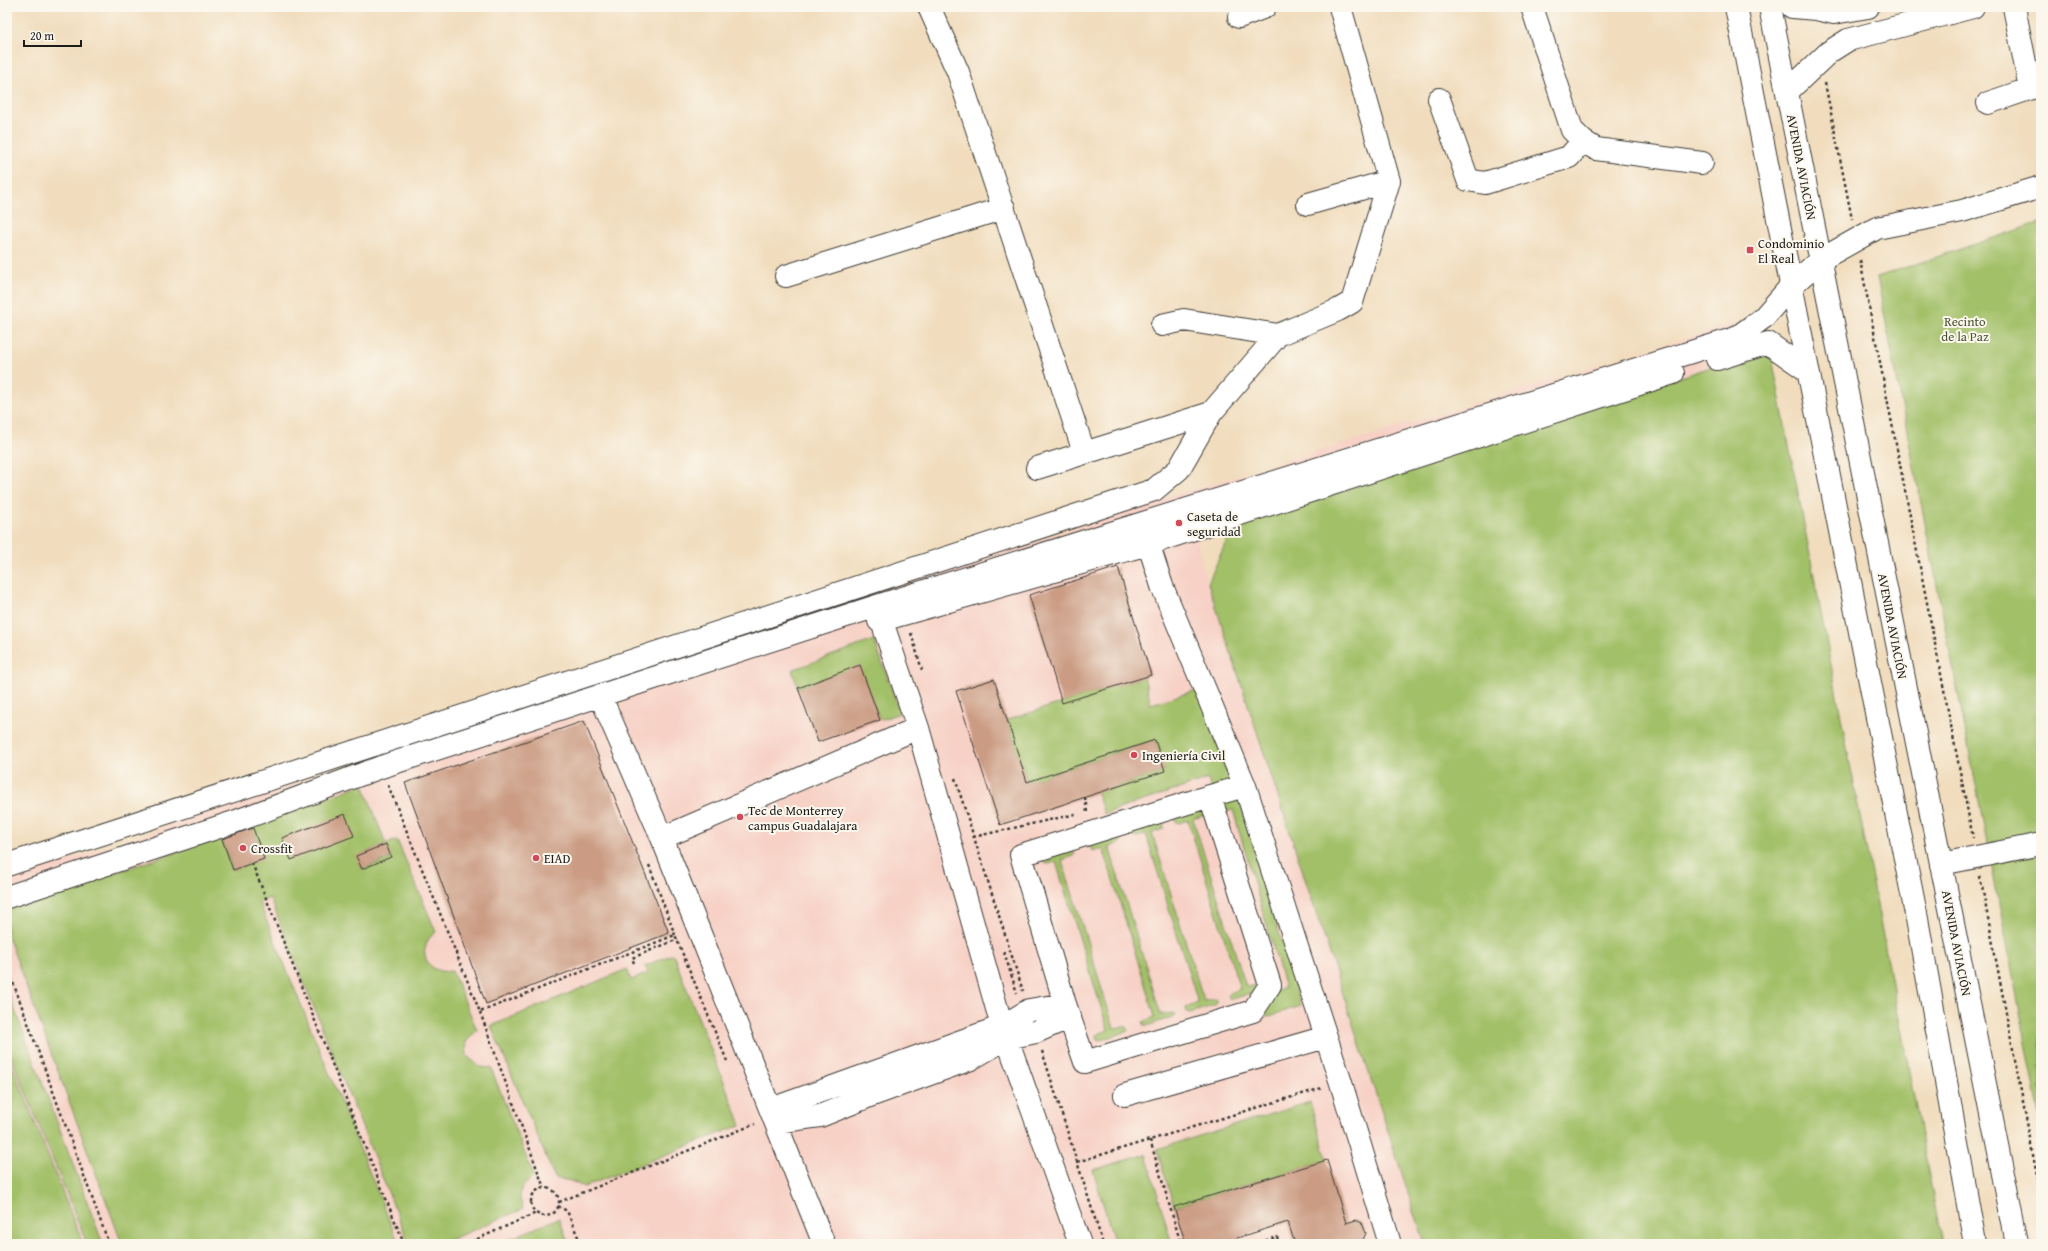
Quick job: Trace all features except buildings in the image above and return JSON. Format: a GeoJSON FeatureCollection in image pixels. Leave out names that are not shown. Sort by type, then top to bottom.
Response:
{"type":"FeatureCollection","features":[{"type":"Feature","properties":{"kind":"street"},"geometry":{"type":"LineString","coordinates":[[929,7],[958,72],[1084,452]]}},
{"type":"Feature","properties":{"kind":"street"},"geometry":{"type":"LineString","coordinates":[[1239,17],[1265,7]]}},
{"type":"Feature","properties":{"kind":"street"},"geometry":{"type":"LineString","coordinates":[[7,865],[1154,490],[1179,469],[1211,413],[1278,335],[1338,310],[1352,302],[1357,290],[1389,181],[1340,7]]}},
{"type":"Feature","properties":{"kind":"street"},"geometry":{"type":"LineString","coordinates":[[1532,7],[1572,130],[1583,142],[1596,149],[1702,163]]}},
{"type":"Feature","properties":{"kind":"street"},"geometry":{"type":"LineString","coordinates":[[1736,7],[1917,919],[1975,1244]]}},
{"type":"Feature","properties":{"kind":"street","name":"AVENIDA AVIACIÓN"},"geometry":{"type":"LineString","coordinates":[[1770,7],[2017,1244]]}},
{"type":"Feature","properties":{"kind":"street"},"geometry":{"type":"LineString","coordinates":[[1792,7],[1816,9],[1834,13],[1868,7]]}},
{"type":"Feature","properties":{"kind":"street"},"geometry":{"type":"LineString","coordinates":[[1881,7],[1886,29]]}},
{"type":"Feature","properties":{"kind":"street"},"geometry":{"type":"LineString","coordinates":[[1787,92],[1829,52],[1848,40],[1973,7]]}},
{"type":"Feature","properties":{"kind":"street"},"geometry":{"type":"LineString","coordinates":[[1988,103],[2036,87],[2014,7]]}},
{"type":"Feature","properties":{"kind":"street"},"geometry":{"type":"LineString","coordinates":[[1439,99],[1468,180],[1485,183],[1569,157],[1583,142]]}},
{"type":"Feature","properties":{"kind":"street"},"geometry":{"type":"LineString","coordinates":[[1308,204],[1389,181]]}},
{"type":"Feature","properties":{"kind":"street"},"geometry":{"type":"LineString","coordinates":[[7,897],[234,822],[381,767],[602,700],[718,668],[1142,524],[1736,338],[1763,318],[1791,286],[1820,260],[1877,228],[1962,211],[2041,187]]}},
{"type":"Feature","properties":{"kind":"street"},"geometry":{"type":"LineString","coordinates":[[786,276],[1004,208]]}},
{"type":"Feature","properties":{"kind":"street"},"geometry":{"type":"LineString","coordinates":[[1162,325],[1184,320],[1278,335]]}},
{"type":"Feature","properties":{"kind":"street"},"geometry":{"type":"LineString","coordinates":[[879,613],[904,614],[1148,544],[1768,343],[1808,371]]}},
{"type":"Feature","properties":{"kind":"street"},"geometry":{"type":"LineString","coordinates":[[1037,468],[1211,413]]}},
{"type":"Feature","properties":{"kind":"street"},"geometry":{"type":"LineString","coordinates":[[1142,524],[1162,586],[1245,786],[1341,1082],[1390,1244]]}},
{"type":"Feature","properties":{"kind":"street"},"geometry":{"type":"LineString","coordinates":[[879,613],[918,728],[1005,1032],[1080,1244]]}},
{"type":"Feature","properties":{"kind":"street"},"geometry":{"type":"LineString","coordinates":[[602,700],[662,838],[824,1244]]}},
{"type":"Feature","properties":{"kind":"street"},"geometry":{"type":"LineString","coordinates":[[662,838],[918,728]]}},
{"type":"Feature","properties":{"kind":"street"},"geometry":{"type":"LineString","coordinates":[[1210,796],[1270,985],[1253,1011],[1085,1062],[1021,855],[1210,796],[1245,786]]}},
{"type":"Feature","properties":{"kind":"street"},"geometry":{"type":"LineString","coordinates":[[1941,864],[2041,844]]}},
{"type":"Feature","properties":{"kind":"street"},"geometry":{"type":"LineString","coordinates":[[1917,919],[1951,914]]}},
{"type":"Feature","properties":{"kind":"street"},"geometry":{"type":"LineString","coordinates":[[774,1116],[820,1116],[971,1059],[1005,1032],[1029,1010],[1068,1011]]}},
{"type":"Feature","properties":{"kind":"street"},"geometry":{"type":"LineString","coordinates":[[1005,1032],[1036,1032],[1068,1011]]}},
{"type":"Feature","properties":{"kind":"street"},"geometry":{"type":"LineString","coordinates":[[1125,1095],[1326,1037]]}},
{"type":"Feature","properties":{"kind":"path"},"geometry":{"type":"LineString","coordinates":[[1824,77],[1853,224]]}},
{"type":"Feature","properties":{"kind":"path"},"geometry":{"type":"LineString","coordinates":[[1860,256],[1974,842]]}},
{"type":"Feature","properties":{"kind":"path"},"geometry":{"type":"LineString","coordinates":[[904,614],[923,673]]}},
{"type":"Feature","properties":{"kind":"path"},"geometry":{"type":"LineString","coordinates":[[381,767],[480,1012],[544,1188],[556,1193],[559,1202],[558,1206],[550,1216],[540,1216],[533,1210],[531,1200],[536,1192],[544,1188]]}},
{"type":"Feature","properties":{"kind":"path"},"geometry":{"type":"LineString","coordinates":[[955,777],[1029,1010]]}},
{"type":"Feature","properties":{"kind":"path"},"geometry":{"type":"LineString","coordinates":[[973,837],[1089,812],[1085,797]]}},
{"type":"Feature","properties":{"kind":"path"},"geometry":{"type":"LineString","coordinates":[[252,863],[404,1244]]}},
{"type":"Feature","properties":{"kind":"path"},"geometry":{"type":"LineString","coordinates":[[1980,874],[2041,1196]]}},
{"type":"Feature","properties":{"kind":"path"},"geometry":{"type":"LineString","coordinates":[[480,1012],[675,935],[730,1068]]}},
{"type":"Feature","properties":{"kind":"path"},"geometry":{"type":"LineString","coordinates":[[634,963],[632,958],[682,937]]}},
{"type":"Feature","properties":{"kind":"path"},"geometry":{"type":"LineString","coordinates":[[7,966],[109,1244]]}},
{"type":"Feature","properties":{"kind":"path"},"geometry":{"type":"LineString","coordinates":[[1036,1032],[1104,1244]]}},
{"type":"Feature","properties":{"kind":"path"},"geometry":{"type":"LineString","coordinates":[[1077,1162],[1341,1082]]}},
{"type":"Feature","properties":{"kind":"path"},"geometry":{"type":"LineString","coordinates":[[559,1202],[774,1116]]}},
{"type":"Feature","properties":{"kind":"path"},"geometry":{"type":"LineString","coordinates":[[750,1118],[756,1132]]}},
{"type":"Feature","properties":{"kind":"path"},"geometry":{"type":"LineString","coordinates":[[1150,1140],[1180,1244]]}},
{"type":"Feature","properties":{"kind":"path"},"geometry":{"type":"LineString","coordinates":[[558,1206],[567,1211],[581,1244]]}},
{"type":"Feature","properties":{"kind":"path"},"geometry":{"type":"LineString","coordinates":[[466,1244],[536,1213]]}},
{"type":"Feature","properties":{"kind":"path"},"geometry":{"type":"LineString","coordinates":[[1254,1244],[1277,1237],[1279,1244]]}},
{"type":"Feature","properties":{"kind":"shaded area","name":"Tec de Monterrey campus Guadalajara"},"geometry":{"type":"Polygon","coordinates":[[[1734,324],[1738,356],[1198,541],[1203,568],[1428,1244],[7,1244],[7,881],[382,754],[1162,499],[1734,324]]]}},
{"type":"Feature","properties":{"kind":"green space","name":"Recinto de la Paz"},"geometry":{"type":"Polygon","coordinates":[[[2041,222],[2041,1120],[1877,277],[2041,222]]]}},
{"type":"Feature","properties":{"kind":"green space"},"geometry":{"type":"Polygon","coordinates":[[[1770,347],[1942,1243],[1425,1244],[1208,583],[1232,528],[1770,347]]]}},
{"type":"Feature","properties":{"kind":"green space"},"geometry":{"type":"Polygon","coordinates":[[[874,640],[900,713],[880,720],[860,666],[798,688],[792,670],[874,640]]]}},
{"type":"Feature","properties":{"kind":"green space"},"geometry":{"type":"Polygon","coordinates":[[[1144,677],[1151,704],[1200,689],[1230,782],[1211,789],[1208,779],[1104,814],[1097,793],[1165,771],[1155,740],[1027,782],[1007,720],[1144,677]]]}},
{"type":"Feature","properties":{"kind":"green space"},"geometry":{"type":"Polygon","coordinates":[[[363,784],[386,844],[397,840],[436,932],[426,945],[426,959],[435,969],[452,971],[477,1030],[466,1042],[467,1056],[480,1067],[491,1068],[534,1177],[521,1190],[520,1199],[523,1209],[440,1244],[409,1244],[270,898],[259,902],[399,1244],[122,1244],[7,934],[7,909],[221,837],[233,870],[264,858],[252,826],[363,784]],[[386,844],[357,856],[362,869],[391,858],[386,844]]]}},
{"type":"Feature","properties":{"kind":"green space"},"geometry":{"type":"Polygon","coordinates":[[[1239,798],[1301,1006],[1263,1018],[1260,1011],[1273,992],[1285,988],[1233,810],[1222,812],[1220,803],[1239,798]]]}},
{"type":"Feature","properties":{"kind":"green space"},"geometry":{"type":"Polygon","coordinates":[[[1203,808],[1205,815],[1193,819],[1246,987],[1258,985],[1258,991],[1232,999],[1229,998],[1228,994],[1240,989],[1188,820],[1179,823],[1176,822],[1175,818],[1203,808]]]}},
{"type":"Feature","properties":{"kind":"green space"},"geometry":{"type":"Polygon","coordinates":[[[1161,822],[1164,823],[1163,829],[1152,833],[1204,1001],[1216,999],[1218,1002],[1215,1005],[1190,1013],[1187,1012],[1186,1008],[1198,1003],[1146,834],[1137,837],[1134,836],[1133,832],[1135,830],[1161,822]]]}},
{"type":"Feature","properties":{"kind":"green space"},"geometry":{"type":"Polygon","coordinates":[[[1118,836],[1121,837],[1120,843],[1109,847],[1161,1015],[1173,1013],[1175,1016],[1147,1026],[1144,1026],[1143,1022],[1155,1017],[1103,848],[1094,851],[1090,846],[1092,843],[1118,836]]]}},
{"type":"Feature","properties":{"kind":"green space"},"geometry":{"type":"Polygon","coordinates":[[[1073,850],[1075,854],[1073,856],[1062,860],[1114,1028],[1126,1026],[1128,1029],[1126,1032],[1100,1040],[1097,1039],[1096,1035],[1108,1030],[1056,862],[1047,864],[1044,863],[1043,859],[1073,850]]]}},
{"type":"Feature","properties":{"kind":"green space"},"geometry":{"type":"Polygon","coordinates":[[[673,954],[741,1125],[584,1187],[571,1181],[555,1178],[491,1026],[627,969],[631,980],[648,973],[645,966],[673,954]]]}},
{"type":"Feature","properties":{"kind":"green space"},"geometry":{"type":"Polygon","coordinates":[[[7,989],[103,1244],[87,1244],[7,1046],[7,989]]]}},
{"type":"Feature","properties":{"kind":"green space"},"geometry":{"type":"Polygon","coordinates":[[[7,1052],[83,1244],[7,1244],[7,1052]]]}},
{"type":"Feature","properties":{"kind":"green space"},"geometry":{"type":"Polygon","coordinates":[[[1310,1102],[1327,1160],[1174,1207],[1157,1149],[1310,1102]]]}},
{"type":"Feature","properties":{"kind":"green space"},"geometry":{"type":"Polygon","coordinates":[[[1146,1154],[1171,1241],[1162,1244],[1115,1244],[1093,1170],[1146,1154]]]}},
{"type":"Feature","properties":{"kind":"green space"},"geometry":{"type":"Polygon","coordinates":[[[559,1218],[569,1244],[498,1244],[559,1218]]]}},
{"type":"Feature","properties":{"kind":"place","name":"Condominio El Real"},"geometry":{"type":"Point","coordinates":[1750,250]}},
{"type":"Feature","properties":{"kind":"place","name":"Caseta de seguridad"},"geometry":{"type":"Point","coordinates":[1179,523]}},
{"type":"Feature","properties":{"kind":"place","name":"Ingeniería Civil"},"geometry":{"type":"Point","coordinates":[1134,755]}},
{"type":"Feature","properties":{"kind":"place","name":"Tec de Monterrey campus Guadalajara"},"geometry":{"type":"Point","coordinates":[740,817]}},
{"type":"Feature","properties":{"kind":"place","name":"Crossfit"},"geometry":{"type":"Point","coordinates":[243,848]}},
{"type":"Feature","properties":{"kind":"place","name":"EIAD"},"geometry":{"type":"Point","coordinates":[536,858]}}]}
